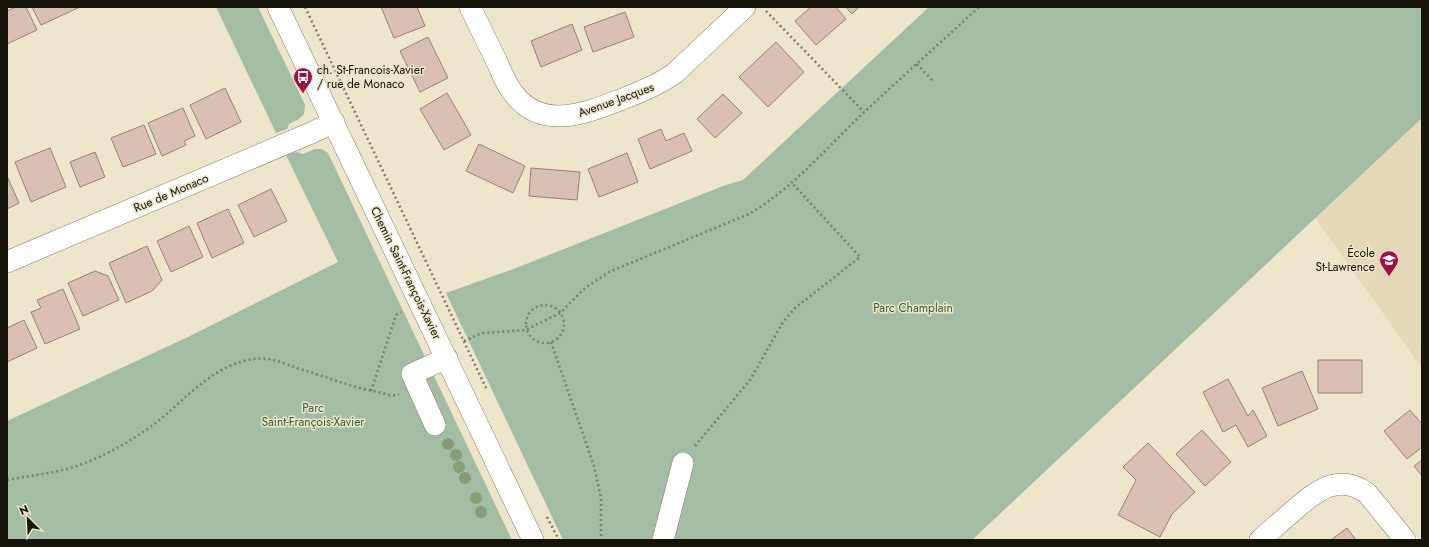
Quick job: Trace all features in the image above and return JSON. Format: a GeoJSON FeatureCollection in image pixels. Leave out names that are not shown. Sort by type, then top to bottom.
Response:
{"type":"FeatureCollection","features":[{"type":"Feature","properties":{"kind":"street","name":"Chemin Saint-François-Xavier"},"geometry":{"type":"LineString","coordinates":[[278,7],[533,540]]}},
{"type":"Feature","properties":{"kind":"street","name":"Avenue Jacques"},"geometry":{"type":"LineString","coordinates":[[470,7],[513,94],[528,108],[538,112],[560,116],[584,113],[644,91],[665,80],[754,8]]}},
{"type":"Feature","properties":{"kind":"street","name":"Rue de Monaco"},"geometry":{"type":"LineString","coordinates":[[7,262],[334,122]]}},
{"type":"Feature","properties":{"kind":"street"},"geometry":{"type":"LineString","coordinates":[[435,425],[412,374],[447,358]]}},
{"type":"Feature","properties":{"kind":"street"},"geometry":{"type":"LineString","coordinates":[[663,540],[683,463]]}},
{"type":"Feature","properties":{"kind":"street"},"geometry":{"type":"LineString","coordinates":[[1260,540],[1319,490],[1334,485],[1344,484],[1361,488],[1367,493],[1405,540]]}},
{"type":"Feature","properties":{"kind":"path","name":"Chemin Saint-François-Xavier"},"geometry":{"type":"LineString","coordinates":[[305,7],[487,391]]}},
{"type":"Feature","properties":{"kind":"path"},"geometry":{"type":"LineString","coordinates":[[464,341],[482,333],[526,330],[560,313],[585,288],[609,272],[749,214],[772,199],[791,182],[864,112],[979,7]]}},
{"type":"Feature","properties":{"kind":"path"},"geometry":{"type":"LineString","coordinates":[[754,8],[864,112]]}},
{"type":"Feature","properties":{"kind":"path"},"geometry":{"type":"LineString","coordinates":[[917,64],[933,81]]}},
{"type":"Feature","properties":{"kind":"path"},"geometry":{"type":"LineString","coordinates":[[683,463],[690,452],[750,380],[782,322],[795,308],[860,257],[791,182]]}},
{"type":"Feature","properties":{"kind":"path"},"geometry":{"type":"LineString","coordinates":[[551,306],[560,313],[564,320],[563,331],[559,337],[551,342],[542,343],[536,341],[526,330],[527,318],[530,312],[536,307],[551,306]]}},
{"type":"Feature","properties":{"kind":"path"},"geometry":{"type":"LineString","coordinates":[[371,391],[396,316],[406,309]]}},
{"type":"Feature","properties":{"kind":"path"},"geometry":{"type":"LineString","coordinates":[[551,342],[594,466],[601,498],[602,540]]}},
{"type":"Feature","properties":{"kind":"path"},"geometry":{"type":"LineString","coordinates":[[7,480],[66,469],[92,461],[112,451],[144,432],[207,380],[244,360],[262,358],[278,360],[300,369],[371,391],[395,396]]}},
{"type":"Feature","properties":{"kind":"path"},"geometry":{"type":"LineString","coordinates":[[545,512],[558,540]]}},
{"type":"Feature","properties":{"kind":"shaded area","name":"École St-Lawrence"},"geometry":{"type":"Polygon","coordinates":[[[1422,118],[1422,368],[1315,218],[1422,118]]]}},
{"type":"Feature","properties":{"kind":"green space"},"geometry":{"type":"Polygon","coordinates":[[[216,7],[258,7],[305,105],[304,114],[299,119],[289,124],[287,129],[276,133],[216,7]]]}},
{"type":"Feature","properties":{"kind":"green space","name":"Parc Champlain"},"geometry":{"type":"Polygon","coordinates":[[[929,7],[1422,7],[1422,118],[972,540],[563,540],[446,293],[511,270],[723,186],[743,180],[929,7]]]}},
{"type":"Feature","properties":{"kind":"green space","name":"Parc Saint-François-Xavier"},"geometry":{"type":"Polygon","coordinates":[[[315,149],[322,149],[328,153],[512,540],[7,540],[7,421],[188,337],[338,262],[286,155],[297,152],[303,154],[315,149]]]}},
{"type":"Feature","properties":{"kind":"building"},"geometry":{"type":"Polygon","coordinates":[[[16,7],[26,7],[37,30],[7,44],[7,11],[16,7]]]}},
{"type":"Feature","properties":{"kind":"building"},"geometry":{"type":"Polygon","coordinates":[[[32,7],[80,7],[41,25],[32,7]]]}},
{"type":"Feature","properties":{"kind":"building"},"geometry":{"type":"Polygon","coordinates":[[[381,7],[417,7],[425,26],[394,38],[381,7]]]}},
{"type":"Feature","properties":{"kind":"building"},"geometry":{"type":"Polygon","coordinates":[[[811,7],[836,7],[846,19],[816,45],[795,21],[811,7]]]}},
{"type":"Feature","properties":{"kind":"building"},"geometry":{"type":"Polygon","coordinates":[[[846,7],[859,7],[852,14],[846,7]]]}},
{"type":"Feature","properties":{"kind":"building"},"geometry":{"type":"Polygon","coordinates":[[[625,12],[634,37],[593,52],[584,27],[625,12]]]}},
{"type":"Feature","properties":{"kind":"building"},"geometry":{"type":"Polygon","coordinates":[[[572,24],[582,50],[541,67],[531,41],[572,24]]]}},
{"type":"Feature","properties":{"kind":"building"},"geometry":{"type":"Polygon","coordinates":[[[428,37],[448,78],[420,92],[400,51],[428,37]]]}},
{"type":"Feature","properties":{"kind":"building"},"geometry":{"type":"Polygon","coordinates":[[[776,42],[804,72],[768,107],[739,77],[776,42]]]}},
{"type":"Feature","properties":{"kind":"building"},"geometry":{"type":"Polygon","coordinates":[[[225,88],[241,122],[206,139],[190,105],[225,88]]]}},
{"type":"Feature","properties":{"kind":"building"},"geometry":{"type":"Polygon","coordinates":[[[447,93],[471,135],[444,150],[420,109],[447,93]]]}},
{"type":"Feature","properties":{"kind":"building"},"geometry":{"type":"Polygon","coordinates":[[[723,94],[742,113],[715,138],[697,119],[723,94]]]}},
{"type":"Feature","properties":{"kind":"building"},"geometry":{"type":"Polygon","coordinates":[[[183,108],[195,136],[184,141],[186,145],[162,156],[148,123],[183,108]]]}},
{"type":"Feature","properties":{"kind":"building"},"geometry":{"type":"Polygon","coordinates":[[[144,125],[156,154],[123,167],[111,138],[144,125]]]}},
{"type":"Feature","properties":{"kind":"building"},"geometry":{"type":"Polygon","coordinates":[[[661,129],[666,141],[684,133],[692,151],[650,169],[638,139],[661,129]]]}},
{"type":"Feature","properties":{"kind":"building"},"geometry":{"type":"Polygon","coordinates":[[[479,144],[525,166],[513,193],[466,171],[479,144]]]}},
{"type":"Feature","properties":{"kind":"building"},"geometry":{"type":"Polygon","coordinates":[[[50,148],[66,187],[31,202],[15,162],[50,148]]]}},
{"type":"Feature","properties":{"kind":"building"},"geometry":{"type":"Polygon","coordinates":[[[95,152],[105,177],[80,187],[70,162],[95,152]]]}},
{"type":"Feature","properties":{"kind":"building"},"geometry":{"type":"Polygon","coordinates":[[[627,153],[638,182],[599,197],[588,169],[627,153]]]}},
{"type":"Feature","properties":{"kind":"building"},"geometry":{"type":"Polygon","coordinates":[[[531,168],[580,172],[577,200],[529,196],[531,168]]]}},
{"type":"Feature","properties":{"kind":"building"},"geometry":{"type":"Polygon","coordinates":[[[7,176],[19,203],[7,209],[7,176]]]}},
{"type":"Feature","properties":{"kind":"building"},"geometry":{"type":"Polygon","coordinates":[[[271,189],[287,221],[254,237],[238,205],[271,189]]]}},
{"type":"Feature","properties":{"kind":"building"},"geometry":{"type":"Polygon","coordinates":[[[228,209],[244,243],[212,258],[197,223],[228,209]]]}},
{"type":"Feature","properties":{"kind":"building"},"geometry":{"type":"Polygon","coordinates":[[[189,226],[203,257],[171,272],[157,241],[189,226]]]}},
{"type":"Feature","properties":{"kind":"building"},"geometry":{"type":"Polygon","coordinates":[[[147,246],[162,280],[152,291],[126,303],[109,263],[147,246]]]}},
{"type":"Feature","properties":{"kind":"building"},"geometry":{"type":"Polygon","coordinates":[[[95,271],[108,276],[119,300],[83,316],[68,283],[95,271]]]}},
{"type":"Feature","properties":{"kind":"building"},"geometry":{"type":"Polygon","coordinates":[[[63,289],[80,329],[45,344],[31,312],[41,308],[37,300],[63,289]]]}},
{"type":"Feature","properties":{"kind":"building"},"geometry":{"type":"Polygon","coordinates":[[[24,320],[37,348],[7,362],[7,328],[24,320]]]}},
{"type":"Feature","properties":{"kind":"building"},"geometry":{"type":"Polygon","coordinates":[[[1318,360],[1362,360],[1362,393],[1318,393],[1318,360]]]}},
{"type":"Feature","properties":{"kind":"building"},"geometry":{"type":"Polygon","coordinates":[[[1302,371],[1318,409],[1278,426],[1262,388],[1302,371]]]}},
{"type":"Feature","properties":{"kind":"building"},"geometry":{"type":"Polygon","coordinates":[[[1228,379],[1248,416],[1253,410],[1267,436],[1248,447],[1236,425],[1223,432],[1203,392],[1228,379]]]}},
{"type":"Feature","properties":{"kind":"building"},"geometry":{"type":"Polygon","coordinates":[[[1410,410],[1422,424],[1422,447],[1407,459],[1384,431],[1410,410]]]}},
{"type":"Feature","properties":{"kind":"building"},"geometry":{"type":"Polygon","coordinates":[[[1202,430],[1231,462],[1205,486],[1176,454],[1202,430]]]}},
{"type":"Feature","properties":{"kind":"building"},"geometry":{"type":"Polygon","coordinates":[[[1148,443],[1195,492],[1172,514],[1160,537],[1118,515],[1136,480],[1123,467],[1148,443]]]}},
{"type":"Feature","properties":{"kind":"building"},"geometry":{"type":"Polygon","coordinates":[[[1422,460],[1422,476],[1414,466],[1422,460]]]}},
{"type":"Feature","properties":{"kind":"building"},"geometry":{"type":"Polygon","coordinates":[[[1347,528],[1356,540],[1331,540],[1347,528]]]}},
{"type":"Feature","properties":{"kind":"place","name":"ch. St-Francois-Xavier / rue de Monaco"},"geometry":{"type":"Point","coordinates":[303,94]}},
{"type":"Feature","properties":{"kind":"place","name":"École St-Lawrence"},"geometry":{"type":"Point","coordinates":[1389,277]}}]}
